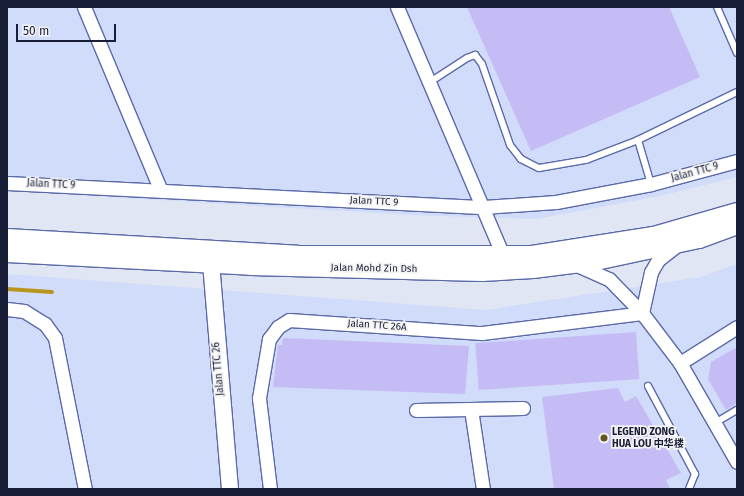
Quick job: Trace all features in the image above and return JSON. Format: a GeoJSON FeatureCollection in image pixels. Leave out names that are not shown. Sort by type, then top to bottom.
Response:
{"type":"FeatureCollection","features":[{"type":"Feature","properties":{"kind":"main road","name":"Jalan Mohd Zin Dsh"},"geometry":{"type":"LineString","coordinates":[[506,264],[532,255],[646,237],[694,226],[737,212]]}},
{"type":"Feature","properties":{"kind":"main road","name":"Jalan Mohd Zin Dsh"},"geometry":{"type":"LineString","coordinates":[[7,238],[131,252],[210,257],[298,255],[506,264],[573,263],[639,253],[680,243],[737,225]]}},
{"type":"Feature","properties":{"kind":"main road","name":"Jalan Mohd Zin Dsh"},"geometry":{"type":"LineString","coordinates":[[7,253],[131,252]]}},
{"type":"Feature","properties":{"kind":"street"},"geometry":{"type":"LineString","coordinates":[[84,7],[161,191]]}},
{"type":"Feature","properties":{"kind":"street"},"geometry":{"type":"LineString","coordinates":[[397,7],[484,207],[506,264]]}},
{"type":"Feature","properties":{"kind":"street","name":"Jalan TTC 9"},"geometry":{"type":"LineString","coordinates":[[7,183],[484,207],[556,202],[651,184],[737,161]]}},
{"type":"Feature","properties":{"kind":"street"},"geometry":{"type":"LineString","coordinates":[[642,313],[651,272],[658,260],[680,243]]}},
{"type":"Feature","properties":{"kind":"street","name":"Jalan TTC 26"},"geometry":{"type":"LineString","coordinates":[[210,257],[230,489]]}},
{"type":"Feature","properties":{"kind":"street"},"geometry":{"type":"LineString","coordinates":[[573,263],[609,279],[642,313],[680,362],[737,462]]}},
{"type":"Feature","properties":{"kind":"street"},"geometry":{"type":"LineString","coordinates":[[7,309],[24,311],[45,324],[55,338],[85,489]]}},
{"type":"Feature","properties":{"kind":"street","name":"Jalan TTC 26A"},"geometry":{"type":"LineString","coordinates":[[270,489],[259,398],[269,339],[278,327],[289,320],[482,332],[642,313]]}},
{"type":"Feature","properties":{"kind":"street"},"geometry":{"type":"LineString","coordinates":[[680,362],[737,327]]}},
{"type":"Feature","properties":{"kind":"street"},"geometry":{"type":"LineString","coordinates":[[416,410],[523,408]]}},
{"type":"Feature","properties":{"kind":"street"},"geometry":{"type":"LineString","coordinates":[[471,409],[483,489]]}},
{"type":"Feature","properties":{"kind":"lane"},"geometry":{"type":"LineString","coordinates":[[716,7],[737,53]]}},
{"type":"Feature","properties":{"kind":"lane"},"geometry":{"type":"LineString","coordinates":[[430,82],[467,58],[475,55],[482,64],[510,145],[521,159],[539,168],[586,160],[638,140],[737,92]]}},
{"type":"Feature","properties":{"kind":"lane"},"geometry":{"type":"LineString","coordinates":[[638,140],[651,184]]}},
{"type":"Feature","properties":{"kind":"lane"},"geometry":{"type":"LineString","coordinates":[[648,386],[695,474],[689,489]]}},
{"type":"Feature","properties":{"kind":"lane"},"geometry":{"type":"LineString","coordinates":[[714,423],[737,410]]}},
{"type":"Feature","properties":{"kind":"shaded area"},"geometry":{"type":"Polygon","coordinates":[[[7,7],[737,7],[737,177],[660,196],[537,219],[411,215],[7,191],[7,7]]]}},
{"type":"Feature","properties":{"kind":"shaded area"},"geometry":{"type":"Polygon","coordinates":[[[737,264],[737,489],[7,489],[7,274],[486,310],[701,277],[737,264]]]}},
{"type":"Feature","properties":{"kind":"building"},"geometry":{"type":"Polygon","coordinates":[[[467,7],[669,7],[700,77],[531,151],[467,7]]]}},
{"type":"Feature","properties":{"kind":"building"},"geometry":{"type":"Polygon","coordinates":[[[636,332],[639,379],[479,390],[475,343],[636,332]]]}},
{"type":"Feature","properties":{"kind":"building"},"geometry":{"type":"Polygon","coordinates":[[[283,338],[469,346],[465,394],[273,387],[278,345],[282,345],[283,338]]]}},
{"type":"Feature","properties":{"kind":"building"},"geometry":{"type":"Polygon","coordinates":[[[737,347],[737,403],[726,410],[708,379],[711,362],[737,347]]]}},
{"type":"Feature","properties":{"kind":"building","name":"LEGEND ZONG HUA LOU 中华楼"},"geometry":{"type":"Polygon","coordinates":[[[618,388],[625,402],[636,396],[681,473],[666,480],[670,489],[554,489],[542,397],[618,388]]]}},
{"type":"Feature","properties":{"kind":"waterway"},"geometry":{"type":"LineString","coordinates":[[7,289],[52,292]]}},
{"type":"Feature","properties":{"kind":"place","name":"LEGEND ZONG HUA LOU 中华楼"},"geometry":{"type":"Point","coordinates":[604,438]}}]}
